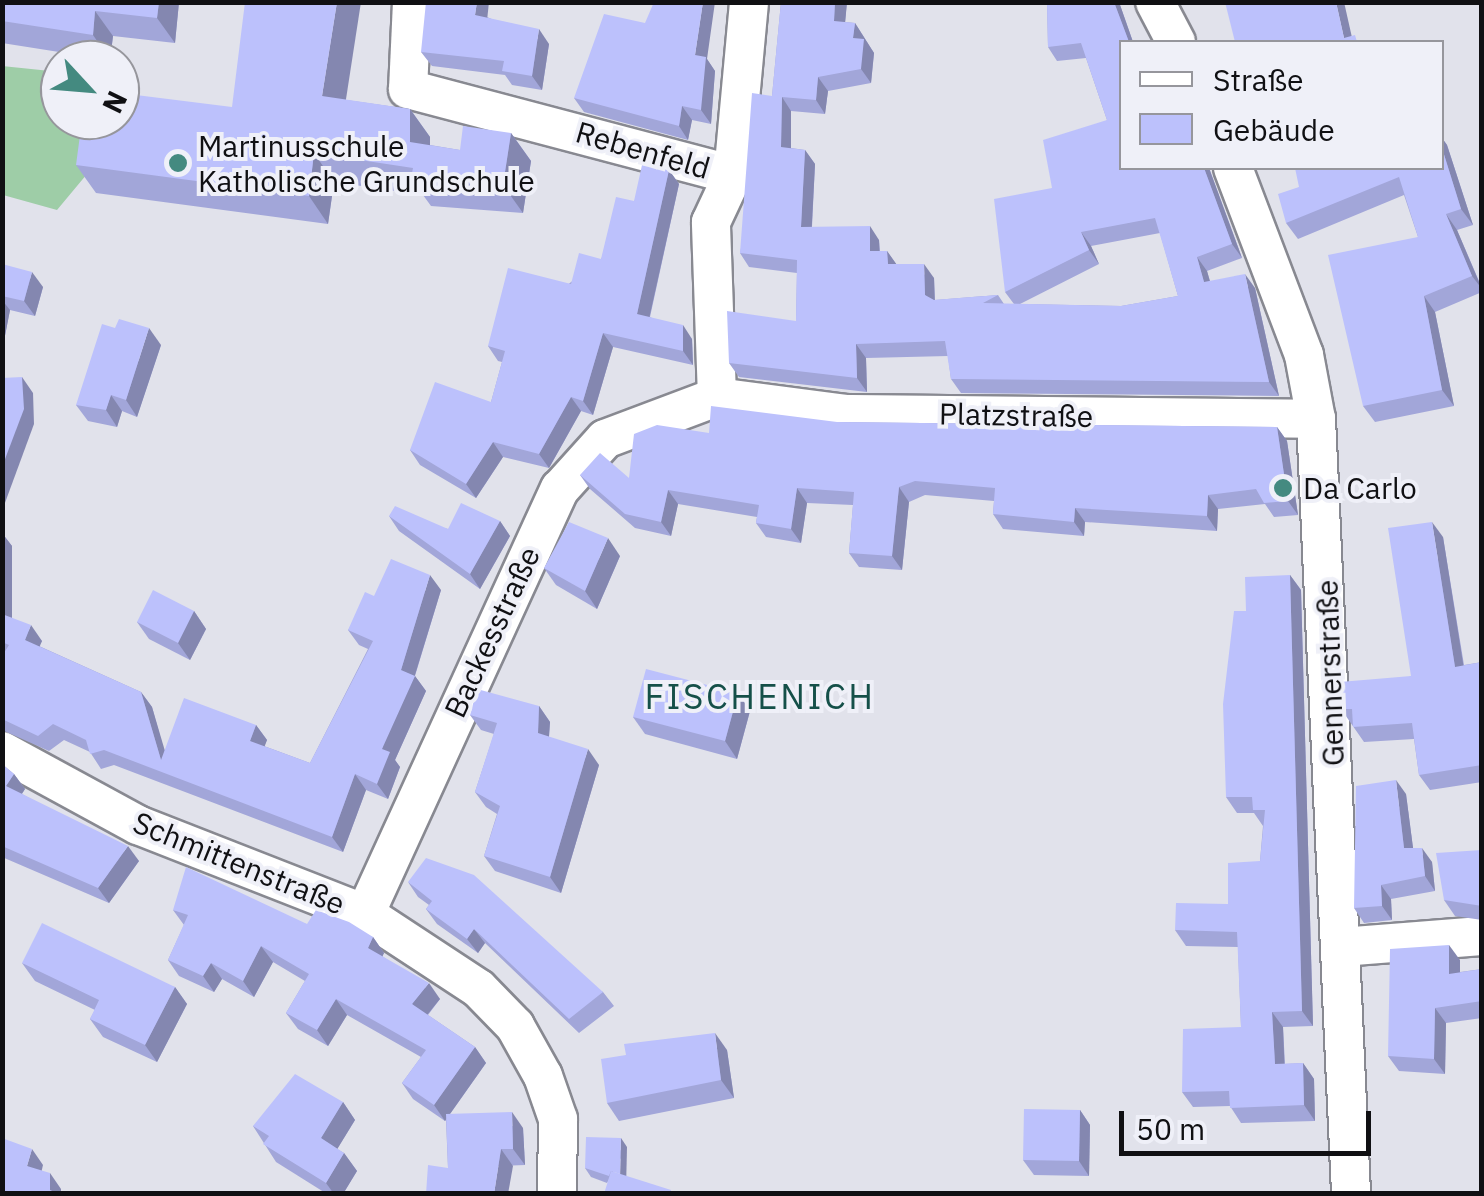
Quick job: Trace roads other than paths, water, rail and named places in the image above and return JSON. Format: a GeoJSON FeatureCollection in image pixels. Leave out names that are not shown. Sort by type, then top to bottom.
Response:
{"type":"FeatureCollection","features":[{"type":"Feature","properties":{"kind":"street","name":"Rebenfeld"},"geometry":{"type":"LineString","coordinates":[[412,2],[408,88],[732,176]]}},
{"type":"Feature","properties":{"kind":"street"},"geometry":{"type":"LineString","coordinates":[[717,397],[711,222],[732,176],[750,2]]}},
{"type":"Feature","properties":{"kind":"street"},"geometry":{"type":"LineString","coordinates":[[1155,2],[1175,40]]}},
{"type":"Feature","properties":{"kind":"street","name":"Gennerstraße"},"geometry":{"type":"LineString","coordinates":[[1235,170],[1298,338],[1316,419],[1352,1194]]}},
{"type":"Feature","properties":{"kind":"street","name":"Platzstraße"},"geometry":{"type":"LineString","coordinates":[[680,408],[717,397],[847,414],[1316,419]]}},
{"type":"Feature","properties":{"kind":"street","name":"Backesstraße"},"geometry":{"type":"LineString","coordinates":[[365,914],[560,489],[594,446],[680,408]]}},
{"type":"Feature","properties":{"kind":"street","name":"Schmittenstraße"},"geometry":{"type":"LineString","coordinates":[[2,751],[138,824],[365,914],[479,989],[515,1026],[558,1119],[557,1194]]}},
{"type":"Feature","properties":{"kind":"street"},"geometry":{"type":"LineString","coordinates":[[1342,947],[1482,936]]}},
{"type":"Feature","properties":{"kind":"place","name":"Martinusschule Katholische Grundschule"},"geometry":{"type":"Point","coordinates":[178,163]}},
{"type":"Feature","properties":{"kind":"place","name":"Da Carlo"},"geometry":{"type":"Point","coordinates":[1283,488]}},
{"type":"Feature","properties":{"kind":"district","name":"FISCHENICH"},"geometry":{"type":"Point","coordinates":[760,696]}}]}
